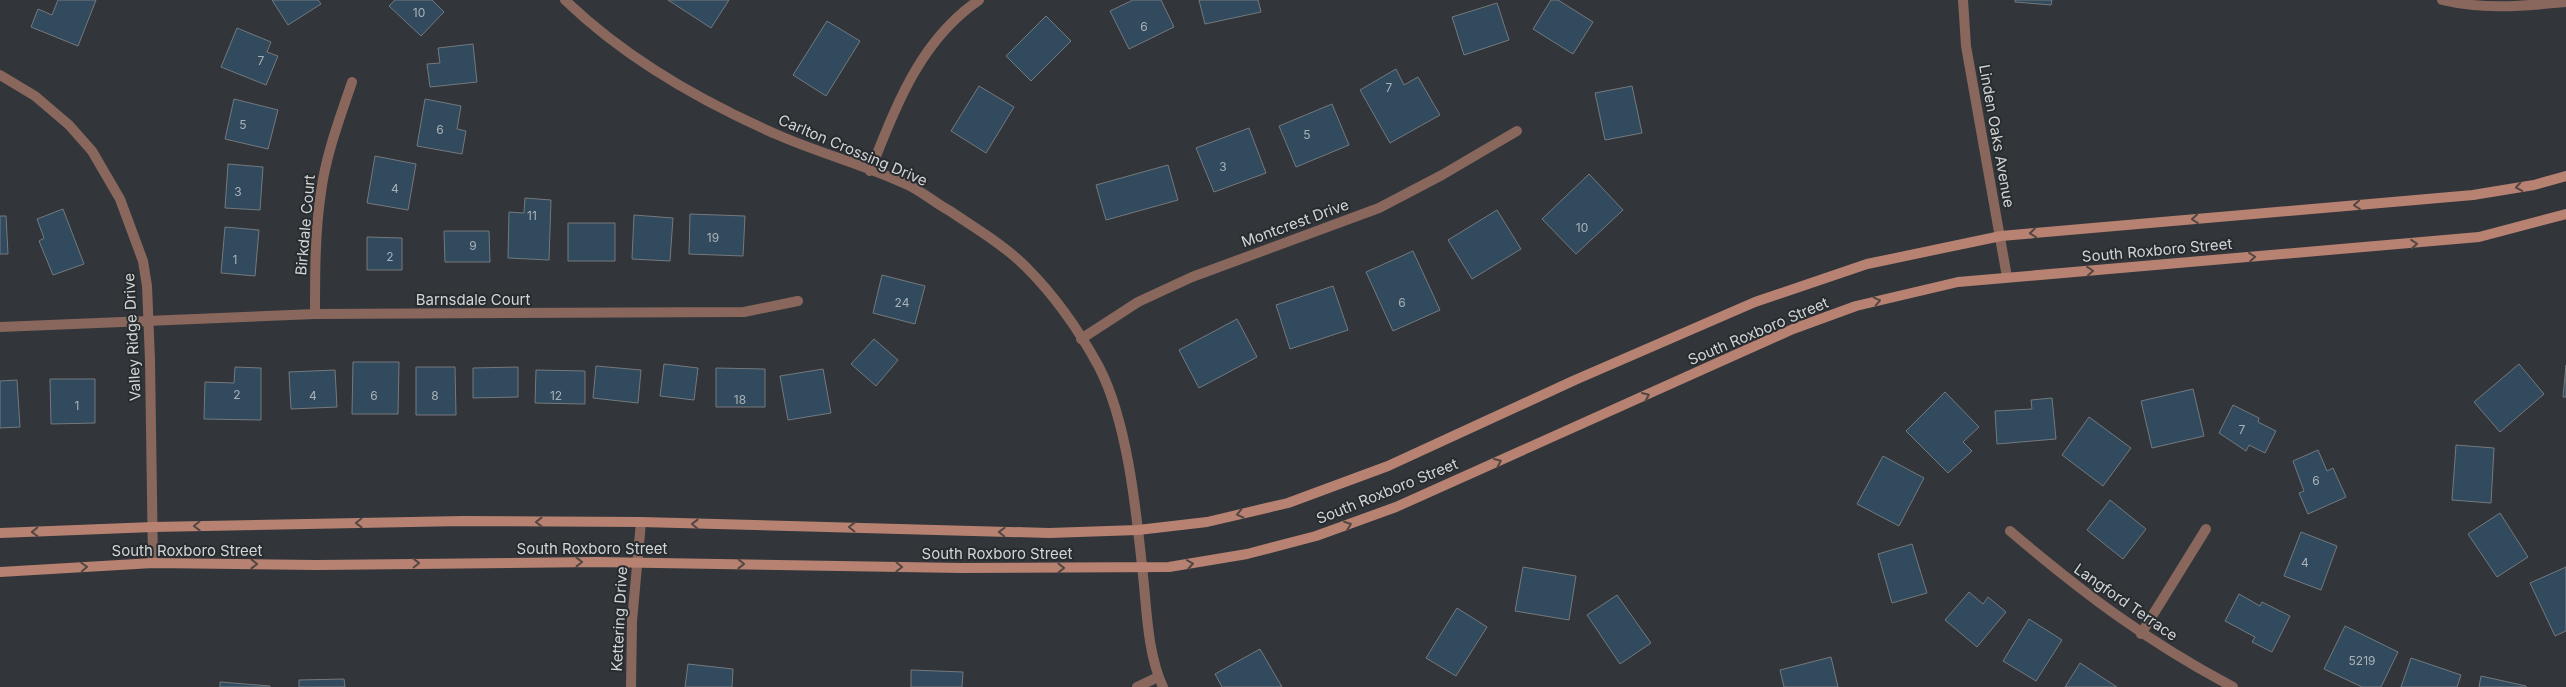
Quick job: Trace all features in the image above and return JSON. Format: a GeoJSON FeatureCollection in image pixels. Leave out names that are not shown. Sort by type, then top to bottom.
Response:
{"type":"FeatureCollection","features":[{"type":"Feature","properties":{"kind":"street","name":"Carlton Crossing Drive"},"geometry":{"type":"LineString","coordinates":[[565,0],[620,46],[673,81],[721,108],[779,136],[912,187],[980,231],[1018,260],[1070,321],[1099,367],[1112,398],[1128,465],[1138,530],[1147,614],[1158,677],[1163,687]]}},
{"type":"Feature","properties":{"kind":"street"},"geometry":{"type":"LineString","coordinates":[[870,171],[903,92],[920,61],[944,31],[979,0]]}},
{"type":"Feature","properties":{"kind":"street","name":"Linden Oaks Avenue"},"geometry":{"type":"LineString","coordinates":[[1963,0],[1966,46],[2007,277]]}},
{"type":"Feature","properties":{"kind":"street"},"geometry":{"type":"LineString","coordinates":[[2442,0],[2468,6],[2501,8],[2566,2]]}},
{"type":"Feature","properties":{"kind":"street","name":"Valley Ridge Drive"},"geometry":{"type":"LineString","coordinates":[[0,75],[35,96],[69,125],[92,150],[120,199],[143,261],[147,286],[153,563]]}},
{"type":"Feature","properties":{"kind":"street","name":"Birkdale Court"},"geometry":{"type":"LineString","coordinates":[[314,314],[316,237],[321,190],[330,144],[352,82]]}},
{"type":"Feature","properties":{"kind":"street","name":"Montcrest Drive"},"geometry":{"type":"LineString","coordinates":[[1081,339],[1138,302],[1192,277],[1379,208],[1442,175],[1517,131]]}},
{"type":"Feature","properties":{"kind":"street","name":"South Roxboro Street"},"geometry":{"type":"LineString","coordinates":[[0,533],[153,527],[463,521],[641,522],[1049,533],[1138,530],[1208,522],[1288,503],[1388,466],[1575,380],[1755,302],[1867,264],[2000,236],[2474,195],[2534,185],[2566,176]]}},
{"type":"Feature","properties":{"kind":"street","name":"South Roxboro Street"},"geometry":{"type":"LineString","coordinates":[[0,572],[153,563],[317,565],[638,563],[962,568],[1169,567],[1247,554],[1316,536],[1396,507],[1803,326],[1856,306],[1958,282],[2479,237],[2566,214]]}},
{"type":"Feature","properties":{"kind":"street","name":"Barnsdale Court"},"geometry":{"type":"LineString","coordinates":[[0,327],[314,314],[744,312],[798,301]]}},
{"type":"Feature","properties":{"kind":"street","name":"Kettering Drive"},"geometry":{"type":"LineString","coordinates":[[630,687],[632,621],[641,522]]}},
{"type":"Feature","properties":{"kind":"street"},"geometry":{"type":"LineString","coordinates":[[2141,634],[2206,529]]}},
{"type":"Feature","properties":{"kind":"street","name":"Langford Terrace"},"geometry":{"type":"LineString","coordinates":[[2010,531],[2076,587],[2141,634],[2233,687]]}},
{"type":"Feature","properties":{"kind":"street"},"geometry":{"type":"LineString","coordinates":[[1137,687],[1158,677]]}},
{"type":"Feature","properties":{"kind":"building"},"geometry":{"type":"Polygon","coordinates":[[[58,0],[96,0],[78,46],[31,27],[38,9],[52,15],[58,0]]]}},
{"type":"Feature","properties":{"kind":"building"},"geometry":{"type":"Polygon","coordinates":[[[272,0],[318,0],[321,4],[288,25],[272,0]]]}},
{"type":"Feature","properties":{"kind":"building"},"geometry":{"type":"Polygon","coordinates":[[[395,0],[432,0],[444,12],[421,36],[389,6],[395,0]]]}},
{"type":"Feature","properties":{"kind":"building"},"geometry":{"type":"Polygon","coordinates":[[[668,0],[729,0],[711,28],[668,0]]]}},
{"type":"Feature","properties":{"kind":"building"},"geometry":{"type":"Polygon","coordinates":[[[1133,0],[1161,0],[1174,27],[1129,49],[1110,11],[1133,0]]]}},
{"type":"Feature","properties":{"kind":"building"},"geometry":{"type":"Polygon","coordinates":[[[1199,0],[1258,0],[1261,12],[1205,24],[1199,0]]]}},
{"type":"Feature","properties":{"kind":"building"},"geometry":{"type":"Polygon","coordinates":[[[1551,0],[1558,0],[1593,22],[1573,54],[1533,29],[1551,0]]]}},
{"type":"Feature","properties":{"kind":"building"},"geometry":{"type":"Polygon","coordinates":[[[2015,0],[2052,0],[2051,5],[2015,2],[2015,0]]]}},
{"type":"Feature","properties":{"kind":"building"},"geometry":{"type":"Polygon","coordinates":[[[1497,3],[1509,40],[1464,55],[1452,17],[1497,3]]]}},
{"type":"Feature","properties":{"kind":"building"},"geometry":{"type":"Polygon","coordinates":[[[1046,16],[1071,41],[1031,81],[1006,56],[1046,16]]]}},
{"type":"Feature","properties":{"kind":"building"},"geometry":{"type":"Polygon","coordinates":[[[827,21],[860,41],[826,96],[793,75],[827,21]]]}},
{"type":"Feature","properties":{"kind":"building"},"geometry":{"type":"Polygon","coordinates":[[[237,28],[271,42],[267,52],[278,56],[266,85],[221,67],[237,28]]]}},
{"type":"Feature","properties":{"kind":"building"},"geometry":{"type":"Polygon","coordinates":[[[473,44],[477,82],[430,87],[427,64],[440,63],[438,48],[473,44]]]}},
{"type":"Feature","properties":{"kind":"building"},"geometry":{"type":"Polygon","coordinates":[[[1396,69],[1404,85],[1418,77],[1440,115],[1390,143],[1360,90],[1396,69]]]}},
{"type":"Feature","properties":{"kind":"building"},"geometry":{"type":"Polygon","coordinates":[[[979,86],[1014,107],[986,153],[951,131],[979,86]]]}},
{"type":"Feature","properties":{"kind":"building"},"geometry":{"type":"Polygon","coordinates":[[[1632,86],[1642,133],[1605,140],[1595,93],[1632,86]]]}},
{"type":"Feature","properties":{"kind":"building"},"geometry":{"type":"Polygon","coordinates":[[[234,99],[278,110],[268,149],[225,139],[234,99]]]}},
{"type":"Feature","properties":{"kind":"building"},"geometry":{"type":"Polygon","coordinates":[[[425,99],[461,106],[457,129],[466,131],[462,154],[417,146],[425,99]]]}},
{"type":"Feature","properties":{"kind":"building"},"geometry":{"type":"Polygon","coordinates":[[[1332,104],[1349,145],[1296,167],[1279,126],[1332,104]]]}},
{"type":"Feature","properties":{"kind":"building"},"geometry":{"type":"Polygon","coordinates":[[[1249,128],[1266,173],[1214,192],[1196,148],[1249,128]]]}},
{"type":"Feature","properties":{"kind":"building"},"geometry":{"type":"Polygon","coordinates":[[[375,156],[416,164],[408,210],[367,203],[375,156]]]}},
{"type":"Feature","properties":{"kind":"building"},"geometry":{"type":"Polygon","coordinates":[[[228,164],[263,167],[260,210],[225,208],[228,164]]]}},
{"type":"Feature","properties":{"kind":"building"},"geometry":{"type":"Polygon","coordinates":[[[1168,165],[1178,200],[1106,220],[1096,185],[1168,165]]]}},
{"type":"Feature","properties":{"kind":"building"},"geometry":{"type":"Polygon","coordinates":[[[1589,174],[1623,210],[1576,254],[1542,219],[1589,174]]]}},
{"type":"Feature","properties":{"kind":"building"},"geometry":{"type":"Polygon","coordinates":[[[525,198],[551,200],[549,260],[508,258],[509,212],[524,213],[525,198]]]}},
{"type":"Feature","properties":{"kind":"building"},"geometry":{"type":"Polygon","coordinates":[[[63,209],[84,264],[53,275],[39,241],[44,238],[37,219],[63,209]]]}},
{"type":"Feature","properties":{"kind":"building"},"geometry":{"type":"Polygon","coordinates":[[[1497,210],[1521,249],[1472,279],[1448,240],[1497,210]]]}},
{"type":"Feature","properties":{"kind":"building"},"geometry":{"type":"Polygon","coordinates":[[[690,214],[745,216],[743,256],[689,254],[690,214]]]}},
{"type":"Feature","properties":{"kind":"building"},"geometry":{"type":"Polygon","coordinates":[[[634,215],[673,218],[670,261],[632,259],[634,215]]]}},
{"type":"Feature","properties":{"kind":"building"},"geometry":{"type":"Polygon","coordinates":[[[0,216],[6,216],[8,254],[0,254],[0,216]]]}},
{"type":"Feature","properties":{"kind":"building"},"geometry":{"type":"Polygon","coordinates":[[[568,223],[615,223],[615,261],[568,261],[568,223]]]}},
{"type":"Feature","properties":{"kind":"building"},"geometry":{"type":"Polygon","coordinates":[[[225,227],[259,230],[255,276],[221,273],[225,227]]]}},
{"type":"Feature","properties":{"kind":"building"},"geometry":{"type":"Polygon","coordinates":[[[444,231],[489,231],[490,262],[445,262],[444,231]]]}},
{"type":"Feature","properties":{"kind":"building"},"geometry":{"type":"Polygon","coordinates":[[[367,237],[402,238],[402,270],[367,270],[367,237]]]}},
{"type":"Feature","properties":{"kind":"building"},"geometry":{"type":"Polygon","coordinates":[[[1413,251],[1440,310],[1393,331],[1366,272],[1413,251]]]}},
{"type":"Feature","properties":{"kind":"building"},"geometry":{"type":"Polygon","coordinates":[[[882,275],[925,286],[915,324],[873,313],[882,275]]]}},
{"type":"Feature","properties":{"kind":"building"},"geometry":{"type":"Polygon","coordinates":[[[1333,286],[1348,330],[1290,349],[1276,305],[1333,286]]]}},
{"type":"Feature","properties":{"kind":"building"},"geometry":{"type":"Polygon","coordinates":[[[1237,319],[1257,357],[1199,388],[1179,350],[1237,319]]]}},
{"type":"Feature","properties":{"kind":"building"},"geometry":{"type":"Polygon","coordinates":[[[874,339],[898,360],[876,386],[851,364],[874,339]]]}},
{"type":"Feature","properties":{"kind":"building"},"geometry":{"type":"Polygon","coordinates":[[[353,362],[399,362],[398,414],[352,414],[353,362]]]}},
{"type":"Feature","properties":{"kind":"building"},"geometry":{"type":"Polygon","coordinates":[[[664,364],[698,368],[694,400],[660,396],[664,364]]]}},
{"type":"Feature","properties":{"kind":"building"},"geometry":{"type":"Polygon","coordinates":[[[2519,364],[2544,394],[2500,432],[2474,402],[2519,364]]]}},
{"type":"Feature","properties":{"kind":"building"},"geometry":{"type":"Polygon","coordinates":[[[2566,365],[2566,397],[2563,397],[2566,365]]]}},
{"type":"Feature","properties":{"kind":"building"},"geometry":{"type":"Polygon","coordinates":[[[596,366],[641,370],[638,403],[593,398],[596,366]]]}},
{"type":"Feature","properties":{"kind":"building"},"geometry":{"type":"Polygon","coordinates":[[[235,367],[261,368],[261,420],[204,419],[205,382],[234,383],[235,367]]]}},
{"type":"Feature","properties":{"kind":"building"},"geometry":{"type":"Polygon","coordinates":[[[416,367],[455,367],[456,415],[416,415],[416,367]]]}},
{"type":"Feature","properties":{"kind":"building"},"geometry":{"type":"Polygon","coordinates":[[[518,367],[518,397],[473,398],[473,368],[518,367]]]}},
{"type":"Feature","properties":{"kind":"building"},"geometry":{"type":"Polygon","coordinates":[[[716,368],[765,369],[765,407],[716,407],[716,368]]]}},
{"type":"Feature","properties":{"kind":"building"},"geometry":{"type":"Polygon","coordinates":[[[823,369],[831,413],[788,420],[780,376],[823,369]]]}},
{"type":"Feature","properties":{"kind":"building"},"geometry":{"type":"Polygon","coordinates":[[[335,370],[337,407],[291,409],[289,372],[335,370]]]}},
{"type":"Feature","properties":{"kind":"building"},"geometry":{"type":"Polygon","coordinates":[[[536,370],[585,371],[585,404],[535,403],[536,370]]]}},
{"type":"Feature","properties":{"kind":"building"},"geometry":{"type":"Polygon","coordinates":[[[50,379],[95,379],[95,423],[51,424],[50,379]]]}},
{"type":"Feature","properties":{"kind":"building"},"geometry":{"type":"Polygon","coordinates":[[[17,380],[20,427],[0,428],[0,381],[17,380]]]}},
{"type":"Feature","properties":{"kind":"building"},"geometry":{"type":"Polygon","coordinates":[[[2193,389],[2204,436],[2152,448],[2141,401],[2193,389]]]}},
{"type":"Feature","properties":{"kind":"building"},"geometry":{"type":"Polygon","coordinates":[[[1945,392],[1979,427],[1963,442],[1972,451],[1948,473],[1906,431],[1945,392]]]}},
{"type":"Feature","properties":{"kind":"building"},"geometry":{"type":"Polygon","coordinates":[[[2052,398],[2056,439],[1997,444],[1995,411],[2032,409],[2031,400],[2052,398]]]}},
{"type":"Feature","properties":{"kind":"building"},"geometry":{"type":"Polygon","coordinates":[[[2233,405],[2259,418],[2258,422],[2276,431],[2265,453],[2249,445],[2246,451],[2219,433],[2233,405]]]}},
{"type":"Feature","properties":{"kind":"building"},"geometry":{"type":"Polygon","coordinates":[[[2089,417],[2131,448],[2103,486],[2062,455],[2089,417]]]}},
{"type":"Feature","properties":{"kind":"building"},"geometry":{"type":"Polygon","coordinates":[[[2456,445],[2494,448],[2491,503],[2452,500],[2456,445]]]}},
{"type":"Feature","properties":{"kind":"building"},"geometry":{"type":"Polygon","coordinates":[[[2318,450],[2327,471],[2333,468],[2346,497],[2308,514],[2299,493],[2304,491],[2293,461],[2318,450]]]}},
{"type":"Feature","properties":{"kind":"building"},"geometry":{"type":"Polygon","coordinates":[[[1883,456],[1924,478],[1899,526],[1857,504],[1883,456]]]}},
{"type":"Feature","properties":{"kind":"building"},"geometry":{"type":"Polygon","coordinates":[[[2110,500],[2146,529],[2123,559],[2087,530],[2110,500]]]}},
{"type":"Feature","properties":{"kind":"building"},"geometry":{"type":"Polygon","coordinates":[[[2500,513],[2528,557],[2497,577],[2468,534],[2500,513]]]}},
{"type":"Feature","properties":{"kind":"building"},"geometry":{"type":"Polygon","coordinates":[[[2301,532],[2337,546],[2321,590],[2284,576],[2301,532]]]}},
{"type":"Feature","properties":{"kind":"building"},"geometry":{"type":"Polygon","coordinates":[[[1912,544],[1927,593],[1892,603],[1878,554],[1912,544]]]}},
{"type":"Feature","properties":{"kind":"building"},"geometry":{"type":"Polygon","coordinates":[[[1523,567],[1576,576],[1569,620],[1515,611],[1523,567]]]}},
{"type":"Feature","properties":{"kind":"building"},"geometry":{"type":"Polygon","coordinates":[[[2566,567],[2566,631],[2555,636],[2530,583],[2566,567]]]}},
{"type":"Feature","properties":{"kind":"building"},"geometry":{"type":"Polygon","coordinates":[[[1969,592],[1983,604],[1988,597],[2006,612],[1977,647],[1945,620],[1969,592]]]}},
{"type":"Feature","properties":{"kind":"building"},"geometry":{"type":"Polygon","coordinates":[[[2239,594],[2260,606],[2262,602],[2290,616],[2272,652],[2252,642],[2255,637],[2225,621],[2239,594]]]}},
{"type":"Feature","properties":{"kind":"building"},"geometry":{"type":"Polygon","coordinates":[[[1617,595],[1651,643],[1620,664],[1587,615],[1617,595]]]}},
{"type":"Feature","properties":{"kind":"building"},"geometry":{"type":"Polygon","coordinates":[[[1457,608],[1487,627],[1456,676],[1426,658],[1457,608]]]}},
{"type":"Feature","properties":{"kind":"building"},"geometry":{"type":"Polygon","coordinates":[[[2029,619],[2062,640],[2036,681],[2003,661],[2029,619]]]}},
{"type":"Feature","properties":{"kind":"building"},"geometry":{"type":"Polygon","coordinates":[[[2345,626],[2398,652],[2381,687],[2362,687],[2324,669],[2345,626]]]}},
{"type":"Feature","properties":{"kind":"building"},"geometry":{"type":"Polygon","coordinates":[[[1260,649],[1282,687],[1222,687],[1215,674],[1260,649]]]}},
{"type":"Feature","properties":{"kind":"building"},"geometry":{"type":"Polygon","coordinates":[[[1831,657],[1838,687],[1784,687],[1780,670],[1831,657]]]}},
{"type":"Feature","properties":{"kind":"building"},"geometry":{"type":"Polygon","coordinates":[[[2411,658],[2461,675],[2457,687],[2401,687],[2411,658]]]}},
{"type":"Feature","properties":{"kind":"building"},"geometry":{"type":"Polygon","coordinates":[[[2080,663],[2117,687],[2065,687],[2080,663]]]}},
{"type":"Feature","properties":{"kind":"building"},"geometry":{"type":"Polygon","coordinates":[[[688,664],[733,669],[732,687],[685,687],[688,664]]]}},
{"type":"Feature","properties":{"kind":"building"},"geometry":{"type":"Polygon","coordinates":[[[911,670],[963,672],[962,687],[911,687],[911,670]]]}},
{"type":"Feature","properties":{"kind":"building"},"geometry":{"type":"Polygon","coordinates":[[[2481,676],[2526,686],[2526,687],[2479,687],[2481,676]]]}},
{"type":"Feature","properties":{"kind":"building"},"geometry":{"type":"Polygon","coordinates":[[[344,679],[345,687],[299,687],[299,680],[344,679]]]}},
{"type":"Feature","properties":{"kind":"building"},"geometry":{"type":"Polygon","coordinates":[[[220,682],[270,686],[270,687],[220,687],[220,682]]]}}]}
